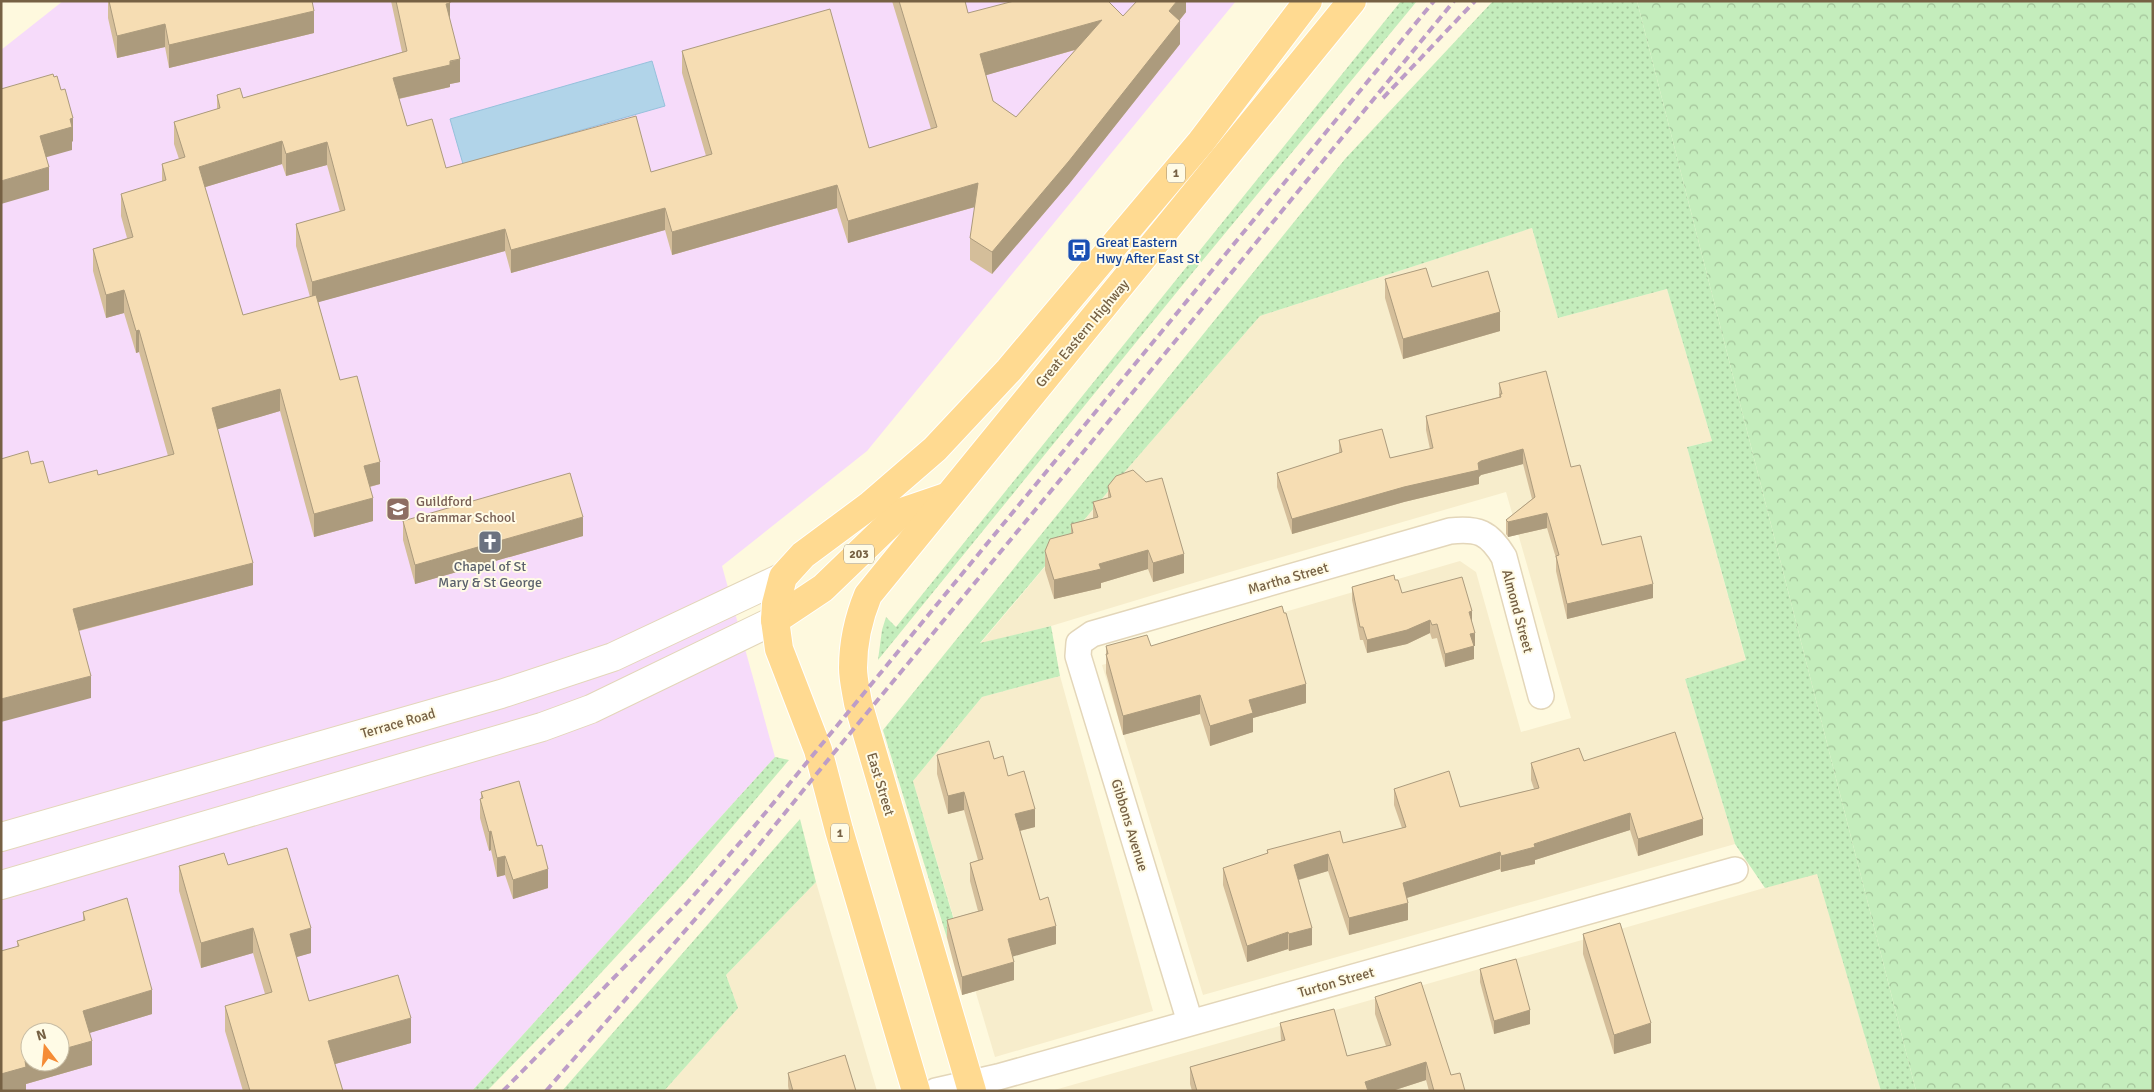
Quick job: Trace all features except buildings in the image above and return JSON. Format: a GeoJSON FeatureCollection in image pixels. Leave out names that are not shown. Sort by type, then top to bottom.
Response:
{"type":"FeatureCollection","features":[{"type":"Feature","properties":{"kind":"highway","name":"1"},"geometry":{"type":"LineString","coordinates":[[916,1091],[839,830],[818,750],[782,658],[774,620],[783,577],[803,555],[869,506],[935,449],[1009,370],[1201,142],[1308,1]]}},
{"type":"Feature","properties":{"kind":"highway","name":"Great Eastern Highway"},"geometry":{"type":"LineString","coordinates":[[946,497],[1101,312],[1352,1]]}},
{"type":"Feature","properties":{"kind":"highway","name":"203"},"geometry":{"type":"LineString","coordinates":[[774,620],[823,588],[902,512],[946,497]]}},
{"type":"Feature","properties":{"kind":"highway","name":"East Street"},"geometry":{"type":"LineString","coordinates":[[946,497],[868,595],[856,640],[853,669],[862,720],[971,1087]]}},
{"type":"Feature","properties":{"kind":"street","name":"Martha Street"},"geometry":{"type":"LineString","coordinates":[[1092,634],[1450,531],[1468,529],[1484,533]]}},
{"type":"Feature","properties":{"kind":"street","name":"Almond Street"},"geometry":{"type":"LineString","coordinates":[[1484,533],[1496,544],[1504,557],[1541,696]]}},
{"type":"Feature","properties":{"kind":"street","name":"Terrace Road"},"geometry":{"type":"LineString","coordinates":[[1,837],[501,694],[604,660],[783,577]]}},
{"type":"Feature","properties":{"kind":"street","name":"203"},"geometry":{"type":"LineString","coordinates":[[1,885],[542,727],[591,709],[774,620]]}},
{"type":"Feature","properties":{"kind":"street","name":"Gibbons Avenue"},"geometry":{"type":"LineString","coordinates":[[1092,634],[1079,643],[1078,656],[1190,1022]]}},
{"type":"Feature","properties":{"kind":"street","name":"Turton Street"},"geometry":{"type":"LineString","coordinates":[[936,1091],[971,1087],[998,1077],[1190,1022],[1735,870]]}},
{"type":"Feature","properties":{"kind":"shaded area","name":"Guildford Grammar School"},"geometry":{"type":"Polygon","coordinates":[[[63,1],[1236,1],[867,451],[722,566],[775,757],[472,1091],[1,1091],[1,50],[63,1]]]}},
{"type":"Feature","properties":{"kind":"shaded area"},"geometry":{"type":"Polygon","coordinates":[[[1532,228],[1558,318],[1667,289],[1712,441],[1687,447],[1746,661],[1685,679],[1735,844],[1203,995],[1102,665],[1460,561],[1476,572],[1521,732],[1571,718],[1506,492],[1051,626],[980,644],[1128,468],[1260,316],[1532,228]]]}},
{"type":"Feature","properties":{"kind":"shaded area"},"geometry":{"type":"Polygon","coordinates":[[[1060,676],[1153,1011],[995,1057],[913,781],[982,697],[1060,676]]]}},
{"type":"Feature","properties":{"kind":"shaded area"},"geometry":{"type":"Polygon","coordinates":[[[1817,873],[1881,1091],[1051,1091],[1817,873]]]}},
{"type":"Feature","properties":{"kind":"shaded area"},"geometry":{"type":"Polygon","coordinates":[[[816,882],[877,1091],[664,1091],[738,1008],[726,975],[816,882]]]}},
{"type":"Feature","properties":{"kind":"green space"},"geometry":{"type":"Polygon","coordinates":[[[1401,1],[1417,1],[1198,266],[878,660],[882,630],[886,617],[896,627],[1401,1]]]}},
{"type":"Feature","properties":{"kind":"green space"},"geometry":{"type":"Polygon","coordinates":[[[1493,1],[1637,1],[1916,1091],[1881,1091],[1817,874],[1765,888],[1735,844],[1685,679],[1746,660],[1687,447],[1712,441],[1667,289],[1558,318],[1532,228],[1260,316],[980,643],[1051,626],[1060,676],[982,697],[913,781],[958,934],[947,938],[883,730],[1345,159],[1493,1]]]}},
{"type":"Feature","properties":{"kind":"green space"},"geometry":{"type":"Polygon","coordinates":[[[1637,1],[2153,1],[2153,1091],[1916,1091],[1637,1]]]}},
{"type":"Feature","properties":{"kind":"green space"},"geometry":{"type":"Polygon","coordinates":[[[775,757],[789,760],[687,880],[574,1002],[487,1091],[472,1091],[775,757]]]}},
{"type":"Feature","properties":{"kind":"green space"},"geometry":{"type":"Polygon","coordinates":[[[800,819],[816,882],[726,975],[738,1008],[664,1091],[562,1091],[800,819]]]}},
{"type":"Feature","properties":{"kind":"water"},"geometry":{"type":"Polygon","coordinates":[[[652,61],[665,106],[463,164],[450,119],[652,61]]]}},
{"type":"Feature","properties":{"kind":"railway"},"geometry":{"type":"LineString","coordinates":[[503,1091],[686,904],[752,829],[1434,1]]}},
{"type":"Feature","properties":{"kind":"railway"},"geometry":{"type":"LineString","coordinates":[[546,1091],[750,856],[1454,1]]}},
{"type":"Feature","properties":{"kind":"railway"},"geometry":{"type":"LineString","coordinates":[[1383,98],[1475,1]]}},
{"type":"Feature","properties":{"kind":"place","name":"Great Eastern Hwy After East St"},"geometry":{"type":"Point","coordinates":[1079,250]}},
{"type":"Feature","properties":{"kind":"place","name":"Guildford Grammar School"},"geometry":{"type":"Point","coordinates":[398,509]}},
{"type":"Feature","properties":{"kind":"place","name":"Chapel of St Mary & St George"},"geometry":{"type":"Point","coordinates":[490,542]}}]}
